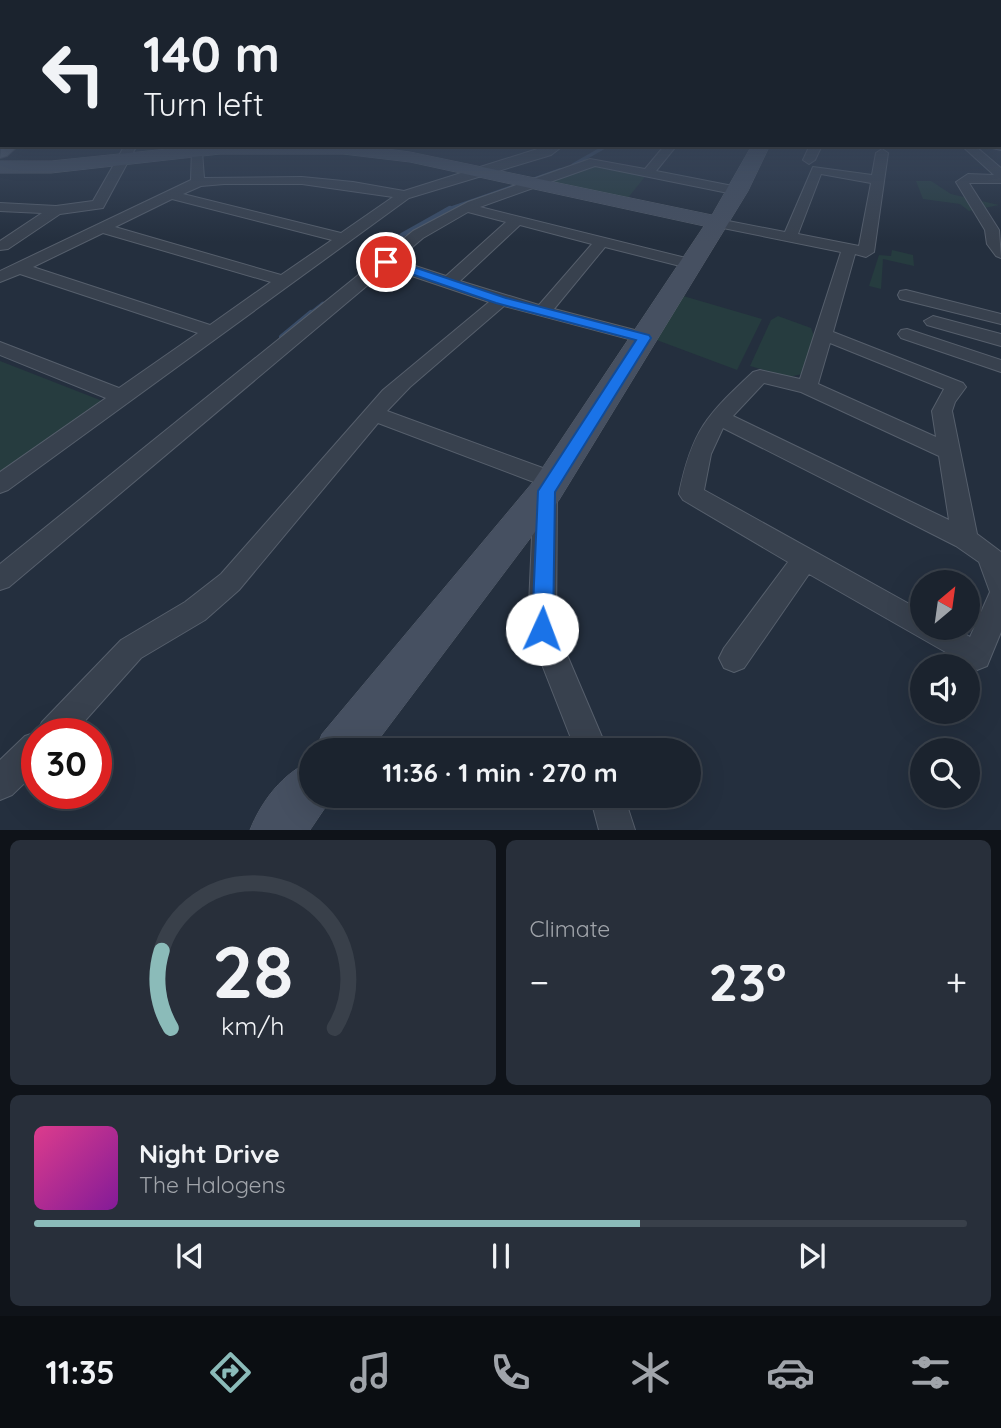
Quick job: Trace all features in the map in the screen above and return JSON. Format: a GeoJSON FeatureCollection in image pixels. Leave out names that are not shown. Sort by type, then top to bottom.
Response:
{"type":"FeatureCollection","features":[{"type":"Feature","properties":{"kind":"street"},"geometry":{"type":"LineString","coordinates":[[0,167],[62,165]]}},
{"type":"Feature","properties":{"kind":"street"},"geometry":{"type":"LineString","coordinates":[[0,207],[56,210],[98,205],[120,165]]}},
{"type":"Feature","properties":{"kind":"street"},"geometry":{"type":"LineString","coordinates":[[197,165],[198,182]]}},
{"type":"Feature","properties":{"kind":"street"},"geometry":{"type":"LineString","coordinates":[[447,165],[866,252],[880,165]]}},
{"type":"Feature","properties":{"kind":"street"},"geometry":{"type":"LineString","coordinates":[[0,484],[404,195],[502,165]]}},
{"type":"Feature","properties":{"kind":"street"},"geometry":{"type":"LineString","coordinates":[[0,579],[386,262],[417,232],[529,180],[579,170],[589,165]]}},
{"type":"Feature","properties":{"kind":"street"},"geometry":{"type":"LineString","coordinates":[[607,165],[738,191]]}},
{"type":"Feature","properties":{"kind":"street"},"geometry":{"type":"LineString","coordinates":[[648,173],[655,165]]}},
{"type":"Feature","properties":{"kind":"street"},"geometry":{"type":"LineString","coordinates":[[349,738],[550,486],[718,223],[751,165]]}},
{"type":"Feature","properties":{"kind":"street"},"geometry":{"type":"LineString","coordinates":[[995,166],[1001,177],[968,177],[962,182],[987,221],[1001,253]]}},
{"type":"Feature","properties":{"kind":"street"},"geometry":{"type":"LineString","coordinates":[[790,237],[817,170],[878,180]]}},
{"type":"Feature","properties":{"kind":"street"},"geometry":{"type":"LineString","coordinates":[[0,277],[198,182],[293,178],[337,182],[404,195]]}},
{"type":"Feature","properties":{"kind":"street"},"geometry":{"type":"LineString","coordinates":[[171,195],[343,238]]}},
{"type":"Feature","properties":{"kind":"street"},"geometry":{"type":"LineString","coordinates":[[467,208],[692,264]]}},
{"type":"Feature","properties":{"kind":"street"},"geometry":{"type":"LineString","coordinates":[[1,246],[56,210]]}},
{"type":"Feature","properties":{"kind":"street"},"geometry":{"type":"LineString","coordinates":[[448,283],[517,220]]}},
{"type":"Feature","properties":{"kind":"street"},"geometry":{"type":"LineString","coordinates":[[102,228],[284,281]]}},
{"type":"Feature","properties":{"kind":"street"},"geometry":{"type":"LineString","coordinates":[[543,312],[602,242]]}},
{"type":"Feature","properties":{"kind":"street"},"geometry":{"type":"LineString","coordinates":[[1,246],[38,258]]}},
{"type":"Feature","properties":{"kind":"street"},"geometry":{"type":"LineString","coordinates":[[807,387],[849,249]]}},
{"type":"Feature","properties":{"kind":"street"},"geometry":{"type":"LineString","coordinates":[[386,262],[501,300],[645,338]]}},
{"type":"Feature","properties":{"kind":"street"},"geometry":{"type":"LineString","coordinates":[[19,268],[212,332]]}},
{"type":"Feature","properties":{"kind":"street"},"geometry":{"type":"LineString","coordinates":[[906,295],[1001,319]]}},
{"type":"Feature","properties":{"kind":"street"},"geometry":{"type":"LineString","coordinates":[[67,718],[131,649],[195,611],[230,582],[318,476],[410,376],[462,336],[501,300]]}},
{"type":"Feature","properties":{"kind":"street"},"geometry":{"type":"LineString","coordinates":[[933,321],[1001,340]]}},
{"type":"Feature","properties":{"kind":"street"},"geometry":{"type":"LineString","coordinates":[[823,334],[956,387],[945,401],[942,411],[965,540]]}},
{"type":"Feature","properties":{"kind":"street"},"geometry":{"type":"LineString","coordinates":[[906,334],[1001,366]]}},
{"type":"Feature","properties":{"kind":"street"},"geometry":{"type":"LineString","coordinates":[[0,348],[122,397]]}},
{"type":"Feature","properties":{"kind":"street"},"geometry":{"type":"LineString","coordinates":[[910,618],[691,494],[697,455],[706,433],[718,417],[760,376],[807,387],[950,452]]}},
{"type":"Feature","properties":{"kind":"street"},"geometry":{"type":"LineString","coordinates":[[374,414],[550,486]]}},
{"type":"Feature","properties":{"kind":"street"},"geometry":{"type":"LineString","coordinates":[[718,417],[965,540],[990,556],[1001,588]]}},
{"type":"Feature","properties":{"kind":"street"},"geometry":{"type":"LineString","coordinates":[[550,486],[542,629],[587,738]]}},
{"type":"Feature","properties":{"kind":"street"},"geometry":{"type":"LineString","coordinates":[[734,658],[805,559]]}},
{"type":"Feature","properties":{"kind":"street"},"geometry":{"type":"LineString","coordinates":[[950,640],[977,656],[1001,597]]}},
{"type":"Feature","properties":{"kind":"street"},"geometry":{"type":"LineString","coordinates":[[0,783],[21,763]]}},
{"type":"Feature","properties":{"kind":"street"},"geometry":{"type":"LineString","coordinates":[[276,830],[299,802]]}},
{"type":"Feature","properties":{"kind":"street"},"geometry":{"type":"LineString","coordinates":[[611,808],[617,830]]}},
{"type":"Feature","properties":{"kind":"green space"},"geometry":{"type":"Polygon","coordinates":[[[586,165],[607,165],[648,173],[627,199],[541,181],[586,165]]]}},
{"type":"Feature","properties":{"kind":"green space"},"geometry":{"type":"Polygon","coordinates":[[[916,181],[931,181],[951,194],[999,205],[969,211],[960,204],[923,199],[916,181]]]}},
{"type":"Feature","properties":{"kind":"green space"},"geometry":{"type":"Polygon","coordinates":[[[892,250],[913,255],[914,266],[883,259],[881,289],[869,286],[879,255],[891,256],[892,250]]]}},
{"type":"Feature","properties":{"kind":"green space"},"geometry":{"type":"Polygon","coordinates":[[[673,293],[762,319],[737,370],[646,336],[673,293]]]}},
{"type":"Feature","properties":{"kind":"green space"},"geometry":{"type":"Polygon","coordinates":[[[778,316],[811,328],[814,336],[802,374],[789,377],[750,366],[771,320],[778,316]]]}},
{"type":"Feature","properties":{"kind":"green space"},"geometry":{"type":"Polygon","coordinates":[[[0,361],[105,402],[0,476],[0,361]]]}},
{"type":"Feature","properties":{"kind":"waterway"},"geometry":{"type":"LineString","coordinates":[[447,210],[560,170]]}},
{"type":"Feature","properties":{"kind":"waterway"},"geometry":{"type":"LineString","coordinates":[[375,262],[402,235],[447,210]]}},
{"type":"Feature","properties":{"kind":"waterway"},"geometry":{"type":"LineString","coordinates":[[309,315],[323,304]]}},
{"type":"Feature","properties":{"kind":"waterway"},"geometry":{"type":"LineString","coordinates":[[282,337],[311,313]]}},
{"type":"Feature","properties":{"kind":"route"},"geometry":{"type":"LineString","coordinates":[[386,262],[501,300],[645,338],[547,491],[542,629]]}}]}
